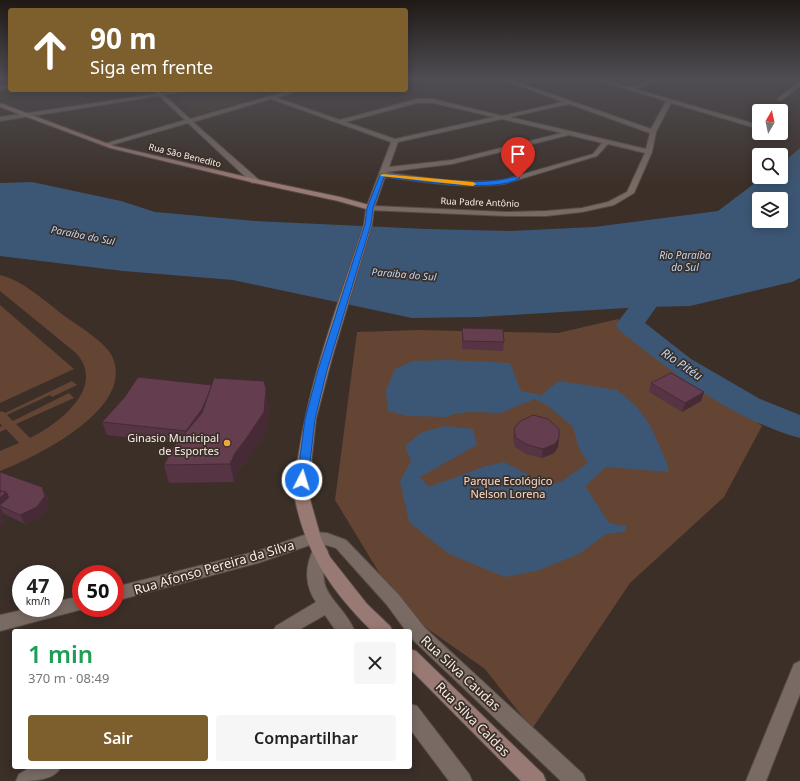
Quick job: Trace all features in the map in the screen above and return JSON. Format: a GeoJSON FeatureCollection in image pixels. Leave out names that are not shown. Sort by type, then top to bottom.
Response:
{"type":"FeatureCollection","features":[{"type":"Feature","properties":{"kind":"main road","name":"Rua São Benedito"},"geometry":{"type":"LineString","coordinates":[[28,115],[106,145],[370,208]]}},
{"type":"Feature","properties":{"kind":"main road"},"geometry":{"type":"LineString","coordinates":[[370,208],[368,224],[324,365],[310,419],[303,468],[302,498],[316,545],[338,580],[361,609],[382,629]]}},
{"type":"Feature","properties":{"kind":"main road","name":"Rua Silva Caldas"},"geometry":{"type":"LineString","coordinates":[[412,659],[536,781]]}},
{"type":"Feature","properties":{"kind":"street"},"geometry":{"type":"LineString","coordinates":[[0,120],[32,114]]}},
{"type":"Feature","properties":{"kind":"street"},"geometry":{"type":"LineString","coordinates":[[181,114],[255,181]]}},
{"type":"Feature","properties":{"kind":"street"},"geometry":{"type":"LineString","coordinates":[[106,145],[212,114]]}},
{"type":"Feature","properties":{"kind":"street"},"geometry":{"type":"LineString","coordinates":[[318,114],[394,141],[518,114]]}},
{"type":"Feature","properties":{"kind":"street"},"geometry":{"type":"LineString","coordinates":[[339,122],[367,114]]}},
{"type":"Feature","properties":{"kind":"street"},"geometry":{"type":"LineString","coordinates":[[489,114],[648,152]]}},
{"type":"Feature","properties":{"kind":"street"},"geometry":{"type":"LineString","coordinates":[[605,114],[653,132]]}},
{"type":"Feature","properties":{"kind":"street","name":"Rua Padre Antônio"},"geometry":{"type":"LineString","coordinates":[[370,208],[501,214],[563,212],[594,208],[614,203],[625,198],[630,193],[648,152],[653,132],[662,114]]}},
{"type":"Feature","properties":{"kind":"street"},"geometry":{"type":"LineString","coordinates":[[714,114],[752,126]]}},
{"type":"Feature","properties":{"kind":"street"},"geometry":{"type":"LineString","coordinates":[[383,173],[452,162],[571,134]]}},
{"type":"Feature","properties":{"kind":"street"},"geometry":{"type":"LineString","coordinates":[[370,208],[394,141]]}},
{"type":"Feature","properties":{"kind":"street"},"geometry":{"type":"LineString","coordinates":[[383,173],[476,184],[504,182],[595,155],[606,142]]}},
{"type":"Feature","properties":{"kind":"street","name":"Rua Silva Caudas"},"geometry":{"type":"LineString","coordinates":[[316,545],[327,540],[341,544],[392,600],[419,634],[576,781]]}},
{"type":"Feature","properties":{"kind":"street"},"geometry":{"type":"LineString","coordinates":[[316,545],[314,572],[315,585],[345,629]]}},
{"type":"Feature","properties":{"kind":"street","name":"Rua Afonso Pereira da Silva"},"geometry":{"type":"LineString","coordinates":[[124,592],[258,557],[316,545]]}},
{"type":"Feature","properties":{"kind":"street"},"geometry":{"type":"LineString","coordinates":[[285,629],[328,604]]}},
{"type":"Feature","properties":{"kind":"street"},"geometry":{"type":"LineString","coordinates":[[0,623],[72,605]]}},
{"type":"Feature","properties":{"kind":"street"},"geometry":{"type":"LineString","coordinates":[[756,781],[800,670]]}},
{"type":"Feature","properties":{"kind":"street"},"geometry":{"type":"LineString","coordinates":[[412,716],[462,781]]}},
{"type":"Feature","properties":{"kind":"street"},"geometry":{"type":"LineString","coordinates":[[26,781],[47,769]]}},
{"type":"Feature","properties":{"kind":"green space"},"geometry":{"type":"Polygon","coordinates":[[[0,275],[26,287],[98,340],[112,356],[116,375],[110,394],[97,412],[79,428],[36,454],[0,471],[0,451],[19,443],[6,429],[0,432],[0,427],[2,426],[0,423],[0,412],[2,411],[5,413],[72,381],[77,385],[52,397],[50,395],[7,415],[13,421],[69,393],[74,398],[16,424],[30,438],[54,424],[76,403],[83,391],[86,379],[84,366],[76,353],[0,291],[0,275]]]}},
{"type":"Feature","properties":{"kind":"green space"},"geometry":{"type":"Polygon","coordinates":[[[0,305],[74,369],[0,403],[0,305]]]}},
{"type":"Feature","properties":{"kind":"green space","name":"Parque Ecológico Nelson Lorena"},"geometry":{"type":"Polygon","coordinates":[[[618,319],[660,349],[699,371],[762,426],[724,497],[630,583],[532,729],[485,669],[425,627],[403,607],[389,589],[335,500],[357,332],[419,330],[558,333],[618,319]]]}},
{"type":"Feature","properties":{"kind":"water","name":"Rio Paraíba do Sul"},"geometry":{"type":"Polygon","coordinates":[[[800,148],[800,278],[792,282],[690,306],[643,307],[479,317],[412,318],[233,280],[123,271],[0,256],[0,183],[32,182],[121,201],[155,212],[255,221],[426,229],[510,231],[594,227],[718,211],[754,184],[788,184],[788,158],[800,148]]]}},
{"type":"Feature","properties":{"kind":"water"},"geometry":{"type":"Polygon","coordinates":[[[448,360],[510,363],[521,391],[541,395],[559,381],[617,390],[637,407],[650,425],[666,461],[669,472],[606,467],[585,486],[609,523],[627,526],[624,532],[606,534],[579,554],[540,570],[505,577],[449,554],[409,522],[400,481],[411,461],[405,446],[422,432],[446,426],[473,429],[477,445],[420,477],[429,487],[486,466],[504,462],[546,484],[561,482],[588,463],[579,448],[573,427],[548,406],[535,399],[501,413],[470,412],[454,414],[446,417],[407,416],[388,411],[386,390],[395,369],[412,361],[448,360]]]}},
{"type":"Feature","properties":{"kind":"building"},"geometry":{"type":"Polygon","coordinates":[[[462,328],[503,329],[504,342],[463,341],[462,328]]]}},
{"type":"Feature","properties":{"kind":"building"},"geometry":{"type":"Polygon","coordinates":[[[671,373],[704,392],[685,403],[651,383],[671,373]]]}},
{"type":"Feature","properties":{"kind":"building"},"geometry":{"type":"Polygon","coordinates":[[[138,377],[212,385],[202,409],[186,431],[102,422],[124,398],[138,377]]]}},
{"type":"Feature","properties":{"kind":"building","name":"Ginasio Municipal de Esportes"},"geometry":{"type":"Polygon","coordinates":[[[214,378],[264,381],[266,389],[264,412],[235,453],[230,464],[164,465],[174,446],[202,413],[214,378]]]}},
{"type":"Feature","properties":{"kind":"building"},"geometry":{"type":"Polygon","coordinates":[[[533,415],[548,419],[559,429],[559,438],[555,444],[543,449],[528,445],[516,438],[514,429],[519,422],[533,415]]]}},
{"type":"Feature","properties":{"kind":"building"},"geometry":{"type":"Polygon","coordinates":[[[0,472],[42,487],[45,496],[37,507],[20,515],[0,506],[9,497],[6,492],[0,491],[0,472]]]}},
{"type":"Feature","properties":{"kind":"building"},"geometry":{"type":"Polygon","coordinates":[[[0,491],[6,492],[0,498],[0,491]]]}},
{"type":"Feature","properties":{"kind":"waterway","name":"Rio Pitéu"},"geometry":{"type":"LineString","coordinates":[[669,272],[630,325],[681,365],[749,406],[800,427]]}},
{"type":"Feature","properties":{"kind":"slow traffic"},"geometry":{"type":"LineString","coordinates":[[383,175],[473,184]]}},
{"type":"Feature","properties":{"kind":"place","name":"Ginasio Municipal de Esportes"},"geometry":{"type":"Point","coordinates":[227,443]}},
{"type":"Feature","properties":{"kind":"route"},"geometry":{"type":"LineString","coordinates":[[302,480],[310,419],[322,370],[368,224],[370,208],[382,175],[476,184],[504,182],[518,178]]}},
{"type":"Feature","properties":{"kind":"water label","name":"Paraiba do Sul"},"geometry":{"type":"Point","coordinates":[83,235]}},
{"type":"Feature","properties":{"kind":"water label","name":"Paraiba do Sul"},"geometry":{"type":"Point","coordinates":[404,274]}}]}
